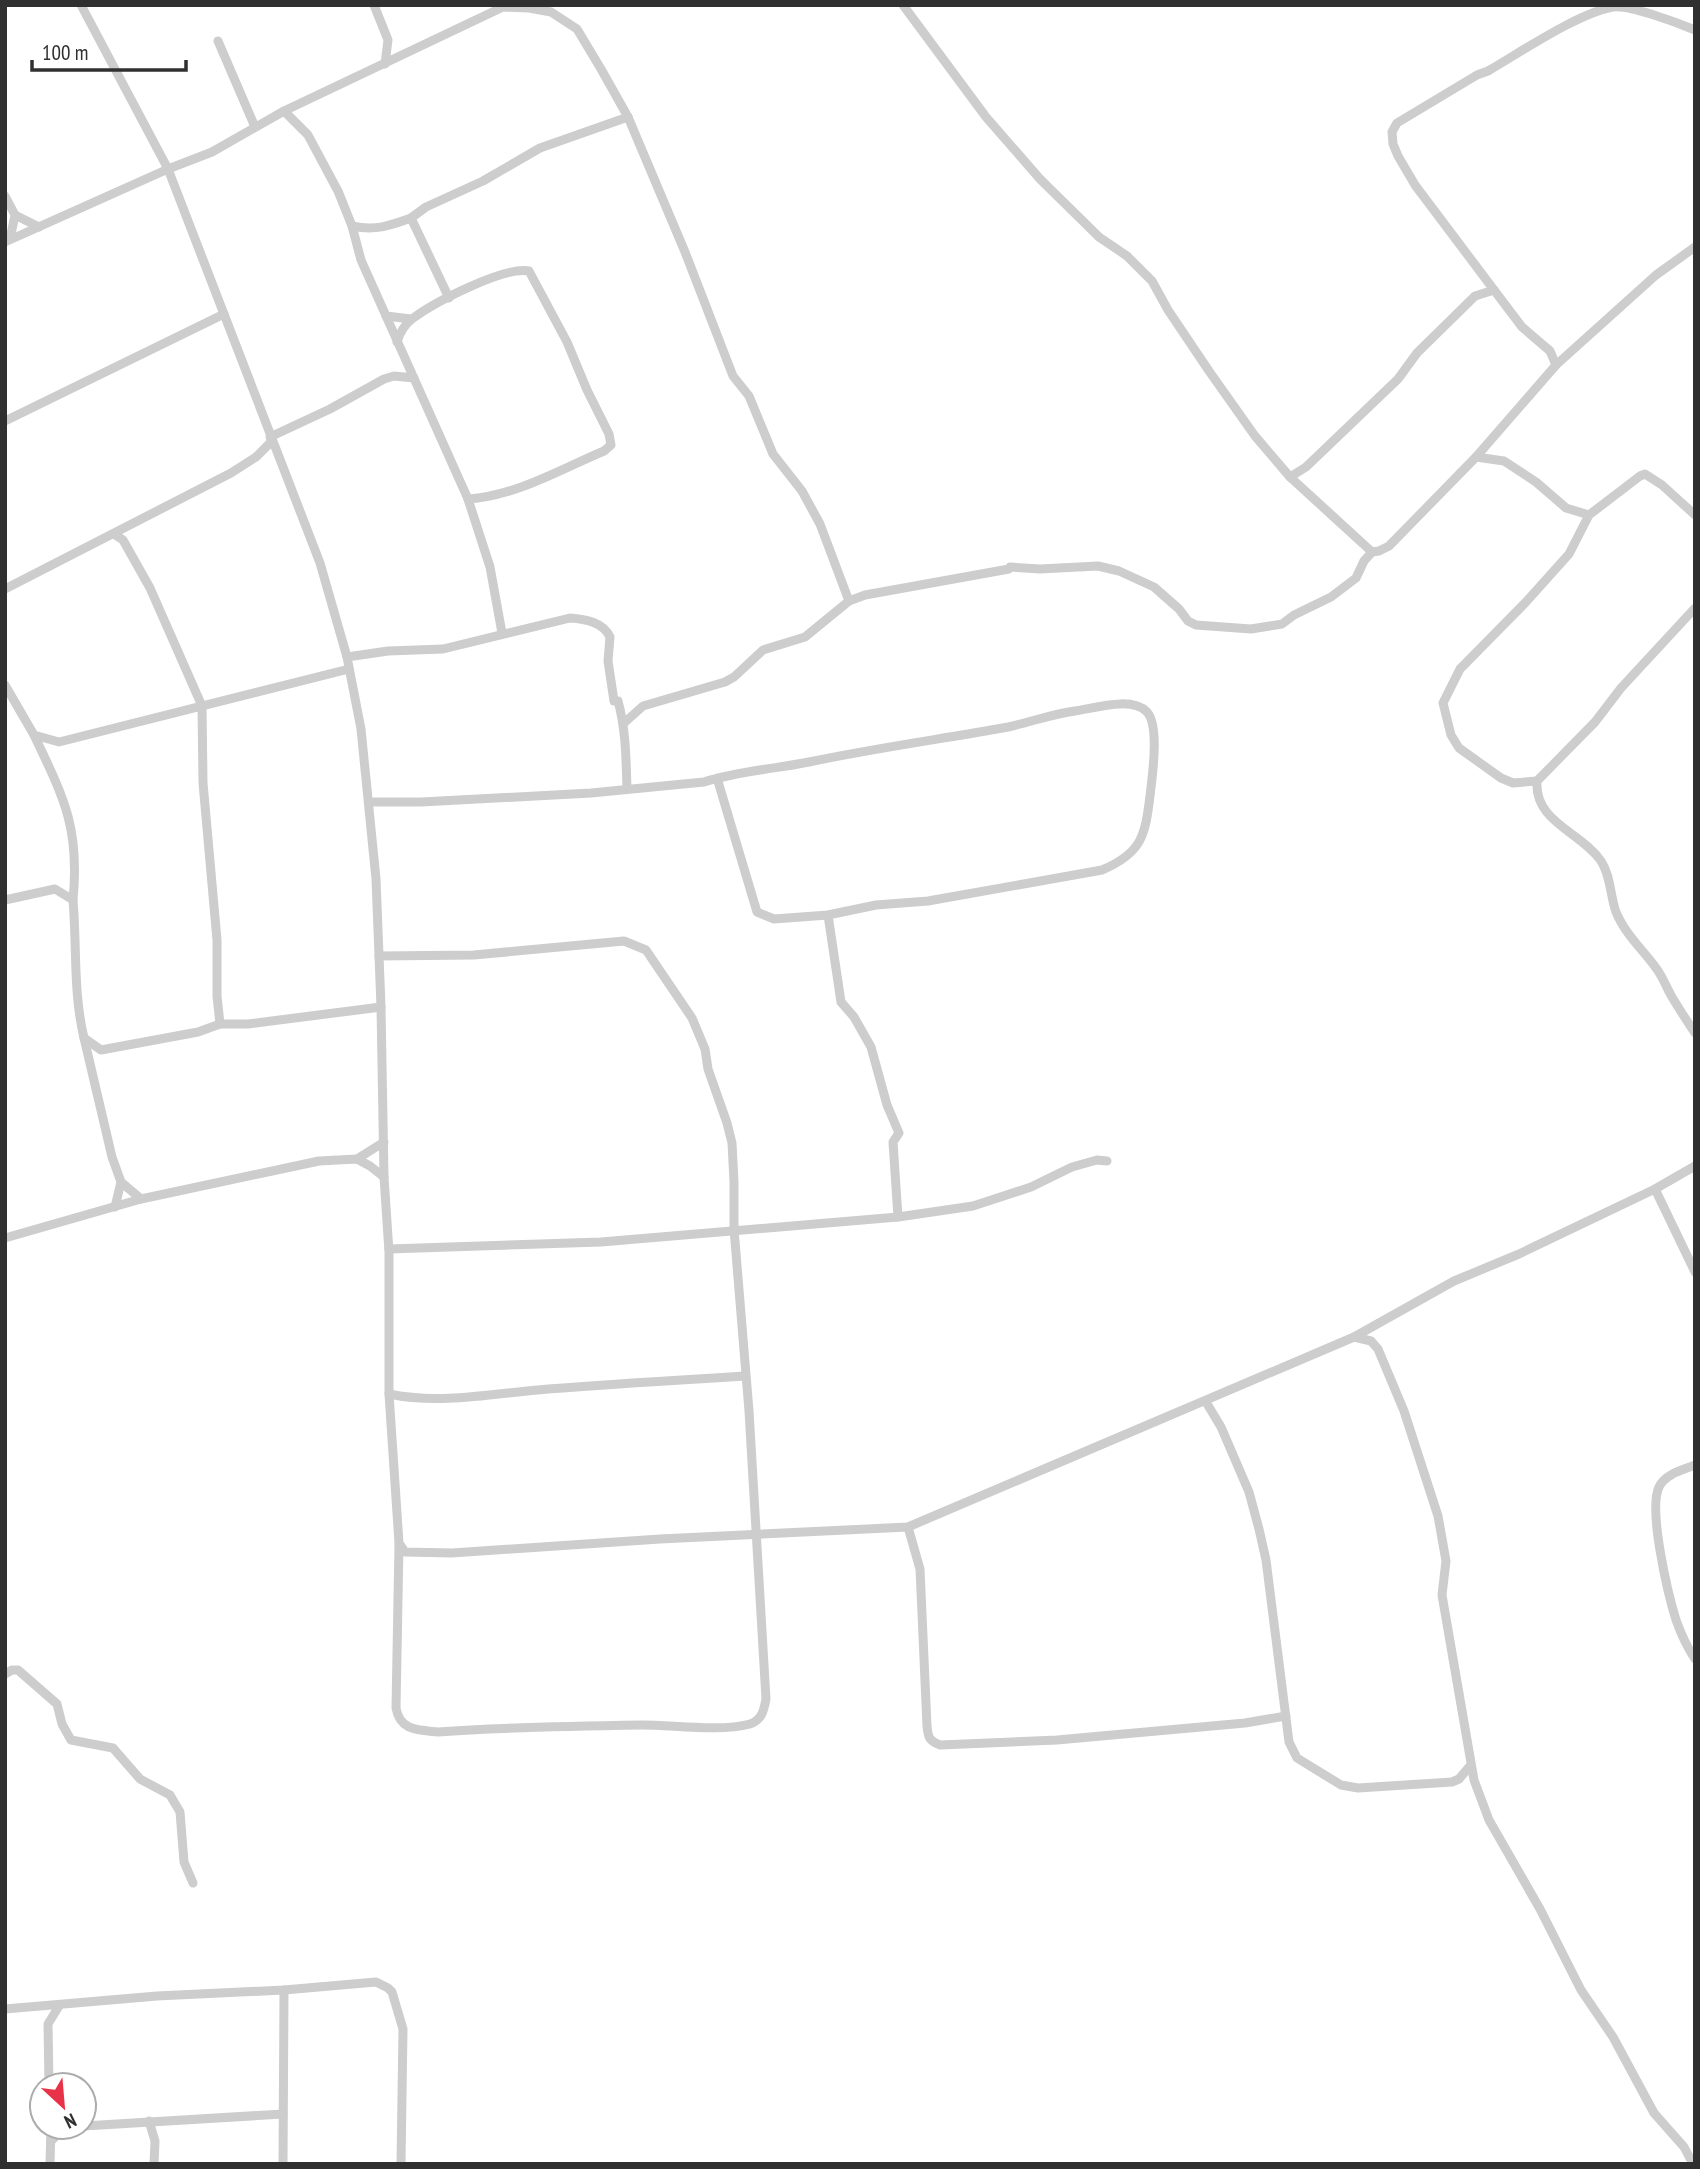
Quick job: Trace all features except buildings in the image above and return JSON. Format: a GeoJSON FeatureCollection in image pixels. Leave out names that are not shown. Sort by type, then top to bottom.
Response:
{"type":"FeatureCollection","features":[{"type":"Feature","properties":{"kind":"street"},"geometry":{"type":"LineString","coordinates":[[81,5],[168,169],[320,563],[347,657],[361,729],[369,802],[379,956],[384,1177],[389,1249],[389,1394],[399,1544],[396,1708],[400,1722],[405,1726],[438,1732],[644,1725],[725,1726],[748,1724],[758,1720],[765,1707],[757,1534],[734,1230],[732,1143],[708,1069],[705,1049],[692,1018],[661,968],[646,950],[624,941],[474,955],[379,956]]}},
{"type":"Feature","properties":{"kind":"street"},"geometry":{"type":"LineString","coordinates":[[374,5],[388,40],[386,64]]}},
{"type":"Feature","properties":{"kind":"street"},"geometry":{"type":"LineString","coordinates":[[903,5],[986,117],[1040,179],[1100,237],[1127,256],[1152,281],[1209,371],[1255,436],[1290,477],[1372,552]]}},
{"type":"Feature","properties":{"kind":"street"},"geometry":{"type":"LineString","coordinates":[[8,240],[212,152],[284,111],[503,7],[551,12],[576,29],[628,117],[685,252],[733,376],[748,396],[773,454],[802,491],[820,524],[849,601]]}},
{"type":"Feature","properties":{"kind":"street"},"geometry":{"type":"LineString","coordinates":[[1556,365],[1550,351],[1522,327],[1415,186],[1398,156],[1392,132],[1397,123],[1477,75],[1489,71],[1556,31],[1613,7],[1627,7],[1695,30]]}},
{"type":"Feature","properties":{"kind":"street"},"geometry":{"type":"LineString","coordinates":[[218,41],[255,127]]}},
{"type":"Feature","properties":{"kind":"street"},"geometry":{"type":"LineString","coordinates":[[284,111],[308,135],[338,191],[352,226],[360,260],[468,499],[490,567],[502,633]]}},
{"type":"Feature","properties":{"kind":"street"},"geometry":{"type":"LineString","coordinates":[[352,226],[380,229],[411,218],[426,207],[483,181],[540,148],[628,117]]}},
{"type":"Feature","properties":{"kind":"street"},"geometry":{"type":"LineString","coordinates":[[5,196],[15,215],[39,227]]}},
{"type":"Feature","properties":{"kind":"street"},"geometry":{"type":"LineString","coordinates":[[8,240],[15,215]]}},
{"type":"Feature","properties":{"kind":"street"},"geometry":{"type":"LineString","coordinates":[[411,218],[449,298]]}},
{"type":"Feature","properties":{"kind":"street"},"geometry":{"type":"LineString","coordinates":[[624,723],[643,706],[725,682],[763,650],[805,636],[849,601],[1010,567],[1040,569],[1098,566],[1119,571],[1154,587],[1188,621],[1196,625],[1251,629],[1282,624],[1331,597],[1356,578],[1372,552],[1389,546],[1476,457],[1556,365],[1626,305],[1656,275],[1695,247]]}},
{"type":"Feature","properties":{"kind":"street"},"geometry":{"type":"LineString","coordinates":[[397,342],[402,329],[411,319],[449,298],[480,282],[519,270],[529,271],[567,341],[612,440],[611,445],[604,451],[528,484],[491,496],[468,499]]}},
{"type":"Feature","properties":{"kind":"street"},"geometry":{"type":"LineString","coordinates":[[1290,477],[1306,467],[1398,379],[1417,353],[1475,296],[1494,290]]}},
{"type":"Feature","properties":{"kind":"street"},"geometry":{"type":"LineString","coordinates":[[5,421],[224,314]]}},
{"type":"Feature","properties":{"kind":"street"},"geometry":{"type":"LineString","coordinates":[[386,316],[411,319]]}},
{"type":"Feature","properties":{"kind":"street"},"geometry":{"type":"LineString","coordinates":[[5,589],[241,467],[271,439],[394,376],[405,358]]}},
{"type":"Feature","properties":{"kind":"street"},"geometry":{"type":"LineString","coordinates":[[394,376],[414,378]]}},
{"type":"Feature","properties":{"kind":"street"},"geometry":{"type":"LineString","coordinates":[[1476,457],[1511,464],[1566,508],[1589,515]]}},
{"type":"Feature","properties":{"kind":"street"},"geometry":{"type":"LineString","coordinates":[[1537,781],[1513,783],[1459,748],[1451,734],[1443,703],[1460,669],[1569,554],[1589,515],[1645,474],[1662,485],[1695,515]]}},
{"type":"Feature","properties":{"kind":"street"},"geometry":{"type":"LineString","coordinates":[[123,540],[126,527]]}},
{"type":"Feature","properties":{"kind":"street"},"geometry":{"type":"LineString","coordinates":[[114,534],[123,540],[150,588],[202,706],[203,783],[217,940],[220,1024]]}},
{"type":"Feature","properties":{"kind":"street"},"geometry":{"type":"LineString","coordinates":[[1695,608],[1621,688],[1595,722],[1537,781],[1536,792],[1548,814],[1601,861],[1607,872],[1616,913],[1632,939],[1657,969],[1695,1033]]}},
{"type":"Feature","properties":{"kind":"street"},"geometry":{"type":"LineString","coordinates":[[347,657],[388,651],[443,649],[570,618],[583,619],[602,626],[610,637],[608,661],[614,701],[618,701],[624,723],[628,763],[626,789]]}},
{"type":"Feature","properties":{"kind":"street"},"geometry":{"type":"LineString","coordinates":[[34,735],[48,740],[69,740],[349,669]]}},
{"type":"Feature","properties":{"kind":"street"},"geometry":{"type":"LineString","coordinates":[[5,685],[34,735],[62,794],[74,835],[76,991],[84,1038],[111,1157],[121,1182],[141,1199]]}},
{"type":"Feature","properties":{"kind":"street"},"geometry":{"type":"LineString","coordinates":[[369,802],[421,802],[704,782],[717,778],[1008,727],[1055,713],[1122,703],[1148,713],[1153,723],[1151,783],[1145,830],[1130,855],[1102,870],[928,901],[876,905],[828,915],[774,919],[757,912],[717,778]]}},
{"type":"Feature","properties":{"kind":"street"},"geometry":{"type":"LineString","coordinates":[[5,900],[55,889],[75,874]]}},
{"type":"Feature","properties":{"kind":"street"},"geometry":{"type":"LineString","coordinates":[[55,889],[73,900]]}},
{"type":"Feature","properties":{"kind":"street"},"geometry":{"type":"LineString","coordinates":[[828,915],[841,1002],[854,1017],[871,1047],[887,1105],[899,1133],[893,1142],[898,1217]]}},
{"type":"Feature","properties":{"kind":"street"},"geometry":{"type":"LineString","coordinates":[[90,1062],[101,1050],[198,1032],[220,1024],[248,1024],[381,1007]]}},
{"type":"Feature","properties":{"kind":"street"},"geometry":{"type":"LineString","coordinates":[[84,1038],[101,1050]]}},
{"type":"Feature","properties":{"kind":"street"},"geometry":{"type":"LineString","coordinates":[[5,1238],[141,1199],[319,1161],[357,1159],[384,1142]]}},
{"type":"Feature","properties":{"kind":"street"},"geometry":{"type":"LineString","coordinates":[[357,1159],[384,1177]]}},
{"type":"Feature","properties":{"kind":"street"},"geometry":{"type":"LineString","coordinates":[[389,1249],[601,1242],[898,1217],[973,1206],[1031,1187],[1072,1167],[1097,1160],[1107,1161]]}},
{"type":"Feature","properties":{"kind":"street"},"geometry":{"type":"LineString","coordinates":[[399,1544],[405,1552],[453,1553],[908,1527],[1354,1337],[1454,1281],[1519,1254],[1655,1189],[1695,1166]]}},
{"type":"Feature","properties":{"kind":"street"},"geometry":{"type":"LineString","coordinates":[[115,1207],[121,1182]]}},
{"type":"Feature","properties":{"kind":"street"},"geometry":{"type":"LineString","coordinates":[[1655,1189],[1695,1272]]}},
{"type":"Feature","properties":{"kind":"street"},"geometry":{"type":"LineString","coordinates":[[1354,1337],[1371,1342],[1378,1349],[1405,1412],[1430,1487],[1446,1561],[1442,1595],[1470,1766],[1489,1819],[1540,1909],[1581,1990],[1613,2037],[1654,2113],[1684,2147],[1693,2164]]}},
{"type":"Feature","properties":{"kind":"street"},"geometry":{"type":"LineString","coordinates":[[389,1394],[413,1399],[461,1397],[745,1376]]}},
{"type":"Feature","properties":{"kind":"street"},"geometry":{"type":"LineString","coordinates":[[1206,1402],[1249,1492],[1259,1529],[1266,1560],[1289,1742],[1297,1758],[1341,1785],[1358,1788],[1452,1782],[1459,1779],[1470,1766]]}},
{"type":"Feature","properties":{"kind":"street"},"geometry":{"type":"LineString","coordinates":[[1695,1465],[1663,1481],[1658,1488],[1655,1508],[1676,1620],[1695,1659]]}},
{"type":"Feature","properties":{"kind":"street"},"geometry":{"type":"LineString","coordinates":[[908,1527],[920,1569],[927,1726],[929,1738],[933,1742],[940,1745],[1014,1744],[1245,1723],[1286,1716]]}},
{"type":"Feature","properties":{"kind":"street"},"geometry":{"type":"LineString","coordinates":[[5,1674],[18,1670],[53,1699],[57,1704],[66,1736],[71,1740],[113,1748],[141,1779],[170,1795],[180,1812],[184,1862],[193,1883]]}},
{"type":"Feature","properties":{"kind":"street"},"geometry":{"type":"LineString","coordinates":[[5,2009],[157,1996],[284,1990],[372,1981],[392,1992],[403,2029],[401,2164]]}},
{"type":"Feature","properties":{"kind":"street"},"geometry":{"type":"LineString","coordinates":[[283,2164],[284,1990]]}},
{"type":"Feature","properties":{"kind":"street"},"geometry":{"type":"LineString","coordinates":[[48,2024],[59,2006]]}},
{"type":"Feature","properties":{"kind":"street"},"geometry":{"type":"LineString","coordinates":[[38,2007],[48,2024],[50,2071]]}},
{"type":"Feature","properties":{"kind":"street"},"geometry":{"type":"LineString","coordinates":[[98,2125],[283,2114]]}},
{"type":"Feature","properties":{"kind":"street"},"geometry":{"type":"LineString","coordinates":[[149,2121],[155,2141],[154,2164]]}},
{"type":"Feature","properties":{"kind":"street"},"geometry":{"type":"LineString","coordinates":[[50,2164],[51,2141]]}}]}
